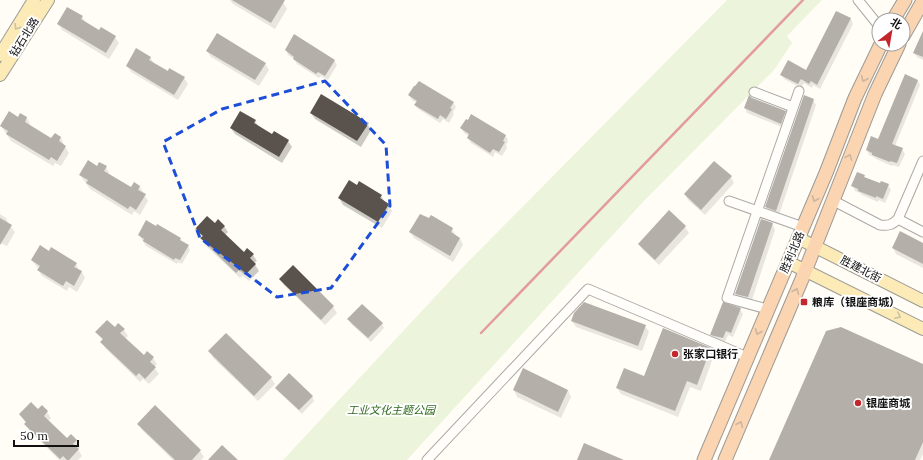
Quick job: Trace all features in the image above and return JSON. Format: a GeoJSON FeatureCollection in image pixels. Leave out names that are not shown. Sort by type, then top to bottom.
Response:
{"type":"FeatureCollection","features":[{"type":"Feature","properties":{"kind":"highway"},"geometry":{"type":"LineString","coordinates":[[898,12],[905,0]]}},
{"type":"Feature","properties":{"kind":"highway"},"geometry":{"type":"LineString","coordinates":[[911,22],[923,1]]}},
{"type":"Feature","properties":{"kind":"highway","name":"胜利北路"},"geometry":{"type":"LineString","coordinates":[[704,460],[826,173],[855,98],[877,52]]}},
{"type":"Feature","properties":{"kind":"highway","name":"胜利北路"},"geometry":{"type":"LineString","coordinates":[[725,460],[805,270],[875,94],[895,52]]}},
{"type":"Feature","properties":{"kind":"main road","name":"钻石北路"},"geometry":{"type":"LineString","coordinates":[[0,55],[34,0]]}},
{"type":"Feature","properties":{"kind":"main road","name":"钻石北路"},"geometry":{"type":"LineString","coordinates":[[0,75],[48,0]]}},
{"type":"Feature","properties":{"kind":"main road","name":"胜建北街"},"geometry":{"type":"LineString","coordinates":[[800,232],[814,246],[923,301]]}},
{"type":"Feature","properties":{"kind":"main road"},"geometry":{"type":"LineString","coordinates":[[788,262],[923,329]]}},
{"type":"Feature","properties":{"kind":"street"},"geometry":{"type":"LineString","coordinates":[[858,0],[871,16]]}},
{"type":"Feature","properties":{"kind":"street"},"geometry":{"type":"LineString","coordinates":[[768,310],[727,298],[799,91]]}},
{"type":"Feature","properties":{"kind":"street"},"geometry":{"type":"LineString","coordinates":[[754,92],[793,107]]}},
{"type":"Feature","properties":{"kind":"street"},"geometry":{"type":"LineString","coordinates":[[832,200],[880,225],[886,226],[898,219],[923,161]]}},
{"type":"Feature","properties":{"kind":"street"},"geometry":{"type":"LineString","coordinates":[[730,201],[757,211],[800,232]]}},
{"type":"Feature","properties":{"kind":"street"},"geometry":{"type":"LineString","coordinates":[[898,219],[923,232]]}},
{"type":"Feature","properties":{"kind":"street"},"geometry":{"type":"LineString","coordinates":[[426,460],[588,289],[747,357]]}},
{"type":"Feature","properties":{"kind":"highlighted area"},"geometry":{"type":"Polygon","coordinates":[[[325,81],[386,145],[390,206],[331,288],[277,297],[200,238],[163,142],[222,109],[325,81]]]}},
{"type":"Feature","properties":{"kind":"green space","name":"工业文化主题公园"},"geometry":{"type":"Polygon","coordinates":[[[727,0],[822,0],[787,36],[792,43],[774,70],[642,203],[407,460],[283,460],[461,269],[727,0]]]}},
{"type":"Feature","properties":{"kind":"building"},"geometry":{"type":"Polygon","coordinates":[[[232,0],[285,0],[271,23],[232,0]]]}},
{"type":"Feature","properties":{"kind":"building"},"geometry":{"type":"Polygon","coordinates":[[[67,7],[83,16],[81,19],[99,30],[101,27],[116,36],[106,53],[57,24],[67,7]]]}},
{"type":"Feature","properties":{"kind":"building"},"geometry":{"type":"Polygon","coordinates":[[[836,11],[851,18],[817,85],[811,81],[809,84],[801,79],[798,84],[780,75],[788,60],[806,70],[836,11]]]}},
{"type":"Feature","properties":{"kind":"building"},"geometry":{"type":"Polygon","coordinates":[[[923,31],[923,57],[913,53],[923,31]]]}},
{"type":"Feature","properties":{"kind":"building"},"geometry":{"type":"Polygon","coordinates":[[[217,33],[266,63],[255,80],[206,51],[217,33]]]}},
{"type":"Feature","properties":{"kind":"building"},"geometry":{"type":"Polygon","coordinates":[[[294,34],[335,60],[325,76],[318,72],[316,74],[293,59],[294,57],[285,50],[294,34]]]}},
{"type":"Feature","properties":{"kind":"building"},"geometry":{"type":"Polygon","coordinates":[[[136,48],[151,57],[149,60],[168,71],[169,68],[185,77],[174,95],[126,66],[136,48]]]}},
{"type":"Feature","properties":{"kind":"building"},"geometry":{"type":"Polygon","coordinates":[[[905,74],[918,80],[892,144],[903,148],[897,163],[872,155],[872,153],[866,150],[871,136],[878,139],[905,74]]]}},
{"type":"Feature","properties":{"kind":"building"},"geometry":{"type":"Polygon","coordinates":[[[419,81],[454,102],[446,119],[440,115],[438,119],[414,105],[417,101],[408,95],[419,81]]]}},
{"type":"Feature","properties":{"kind":"building"},"geometry":{"type":"Polygon","coordinates":[[[321,94],[369,123],[357,141],[310,113],[321,94]]]}},
{"type":"Feature","properties":{"kind":"building"},"geometry":{"type":"Polygon","coordinates":[[[749,95],[752,98],[786,111],[781,124],[744,108],[749,95]]]}},
{"type":"Feature","properties":{"kind":"building"},"geometry":{"type":"Polygon","coordinates":[[[804,95],[814,99],[776,211],[765,207],[804,95]]]}},
{"type":"Feature","properties":{"kind":"building"},"geometry":{"type":"Polygon","coordinates":[[[9,111],[18,117],[20,113],[27,117],[25,122],[51,138],[55,133],[61,137],[59,141],[66,146],[57,161],[51,157],[49,160],[6,134],[8,131],[0,126],[9,111]]]}},
{"type":"Feature","properties":{"kind":"building"},"geometry":{"type":"Polygon","coordinates":[[[240,111],[256,120],[254,123],[272,134],[274,131],[289,140],[279,157],[230,128],[240,111]]]}},
{"type":"Feature","properties":{"kind":"building"},"geometry":{"type":"Polygon","coordinates":[[[471,114],[506,135],[503,141],[505,142],[499,152],[493,149],[490,153],[467,138],[469,134],[460,128],[466,119],[468,120],[471,114]]]}},
{"type":"Feature","properties":{"kind":"building"},"geometry":{"type":"Polygon","coordinates":[[[88,160],[97,166],[99,162],[107,166],[104,171],[131,187],[134,182],[140,186],[138,190],[146,194],[136,210],[130,206],[128,209],[86,183],[88,180],[79,175],[88,160]]]}},
{"type":"Feature","properties":{"kind":"building"},"geometry":{"type":"Polygon","coordinates":[[[714,161],[732,176],[701,210],[684,194],[714,161]]]}},
{"type":"Feature","properties":{"kind":"building"},"geometry":{"type":"Polygon","coordinates":[[[857,172],[865,175],[864,177],[880,183],[881,181],[889,184],[883,199],[858,191],[858,189],[851,186],[857,172]]]}},
{"type":"Feature","properties":{"kind":"building"},"geometry":{"type":"Polygon","coordinates":[[[349,180],[357,185],[359,181],[382,195],[380,198],[389,204],[378,222],[338,198],[349,180]]]}},
{"type":"Feature","properties":{"kind":"building"},"geometry":{"type":"Polygon","coordinates":[[[669,210],[686,226],[655,260],[638,244],[669,210]]]}},
{"type":"Feature","properties":{"kind":"building"},"geometry":{"type":"Polygon","coordinates":[[[420,214],[429,218],[431,215],[453,228],[451,232],[460,238],[450,256],[409,232],[420,214]]]}},
{"type":"Feature","properties":{"kind":"building"},"geometry":{"type":"Polygon","coordinates":[[[207,216],[215,223],[218,219],[225,226],[221,230],[244,252],[247,248],[254,254],[250,258],[256,264],[245,275],[239,270],[236,273],[200,238],[203,236],[195,229],[207,216]]]}},
{"type":"Feature","properties":{"kind":"building"},"geometry":{"type":"Polygon","coordinates":[[[0,218],[12,225],[0,245],[0,218]]]}},
{"type":"Feature","properties":{"kind":"building"},"geometry":{"type":"Polygon","coordinates":[[[761,219],[773,223],[748,297],[735,294],[761,219]]]}},
{"type":"Feature","properties":{"kind":"building"},"geometry":{"type":"Polygon","coordinates":[[[146,220],[156,226],[157,224],[181,238],[180,240],[189,245],[180,260],[175,258],[174,260],[143,241],[144,239],[138,235],[146,220]]]}},
{"type":"Feature","properties":{"kind":"building"},"geometry":{"type":"Polygon","coordinates":[[[900,231],[923,243],[923,264],[892,248],[900,231]]]}},
{"type":"Feature","properties":{"kind":"building"},"geometry":{"type":"Polygon","coordinates":[[[40,245],[49,251],[51,247],[77,263],[74,267],[82,271],[74,286],[66,281],[63,286],[37,270],[40,266],[31,260],[40,245]]]}},
{"type":"Feature","properties":{"kind":"building"},"geometry":{"type":"Polygon","coordinates":[[[293,265],[334,306],[321,320],[279,279],[293,265]]]}},
{"type":"Feature","properties":{"kind":"building"},"geometry":{"type":"Polygon","coordinates":[[[584,302],[646,325],[638,346],[571,321],[574,313],[584,302]]]}},
{"type":"Feature","properties":{"kind":"building"},"geometry":{"type":"Polygon","coordinates":[[[723,302],[741,308],[731,333],[726,331],[723,338],[710,335],[723,302]]]}},
{"type":"Feature","properties":{"kind":"building"},"geometry":{"type":"Polygon","coordinates":[[[362,304],[383,323],[368,338],[347,319],[362,304]]]}},
{"type":"Feature","properties":{"kind":"building"},"geometry":{"type":"Polygon","coordinates":[[[107,320],[115,327],[118,323],[125,329],[120,333],[144,355],[147,351],[154,357],[150,362],[156,367],[145,379],[139,373],[136,376],[100,342],[103,339],[95,332],[107,320]]]}},
{"type":"Feature","properties":{"kind":"building","name":"银座商城"},"geometry":{"type":"Polygon","coordinates":[[[841,327],[923,364],[923,442],[915,460],[769,460],[826,331],[841,327]]]}},
{"type":"Feature","properties":{"kind":"building"},"geometry":{"type":"Polygon","coordinates":[[[663,328],[711,348],[697,385],[687,381],[675,411],[616,388],[624,368],[644,376],[663,328]]]}},
{"type":"Feature","properties":{"kind":"building"},"geometry":{"type":"Polygon","coordinates":[[[226,333],[272,377],[254,396],[208,351],[226,333]]]}},
{"type":"Feature","properties":{"kind":"building"},"geometry":{"type":"Polygon","coordinates":[[[523,368],[568,390],[558,412],[513,390],[523,368]]]}},
{"type":"Feature","properties":{"kind":"building"},"geometry":{"type":"Polygon","coordinates":[[[289,373],[313,396],[299,410],[275,388],[289,373]]]}},
{"type":"Feature","properties":{"kind":"building"},"geometry":{"type":"Polygon","coordinates":[[[31,402],[38,409],[42,405],[48,411],[44,416],[67,438],[71,434],[77,440],[73,444],[79,449],[69,460],[63,456],[60,459],[24,424],[26,422],[19,414],[31,402]]]}},
{"type":"Feature","properties":{"kind":"building"},"geometry":{"type":"Polygon","coordinates":[[[155,405],[201,450],[192,460],[175,460],[137,424],[155,405]]]}},
{"type":"Feature","properties":{"kind":"building"},"geometry":{"type":"Polygon","coordinates":[[[584,443],[624,460],[577,460],[584,443]]]}},
{"type":"Feature","properties":{"kind":"building"},"geometry":{"type":"Polygon","coordinates":[[[222,445],[238,460],[208,460],[222,445]]]}},
{"type":"Feature","properties":{"kind":"railway"},"geometry":{"type":"LineString","coordinates":[[481,333],[803,0]]}},
{"type":"Feature","properties":{"kind":"place","name":"粮库（银座商城）"},"geometry":{"type":"Point","coordinates":[804,302]}},
{"type":"Feature","properties":{"kind":"place","name":"张家口银行"},"geometry":{"type":"Point","coordinates":[675,354]}},
{"type":"Feature","properties":{"kind":"place","name":"银座商城"},"geometry":{"type":"Point","coordinates":[858,403]}}]}
